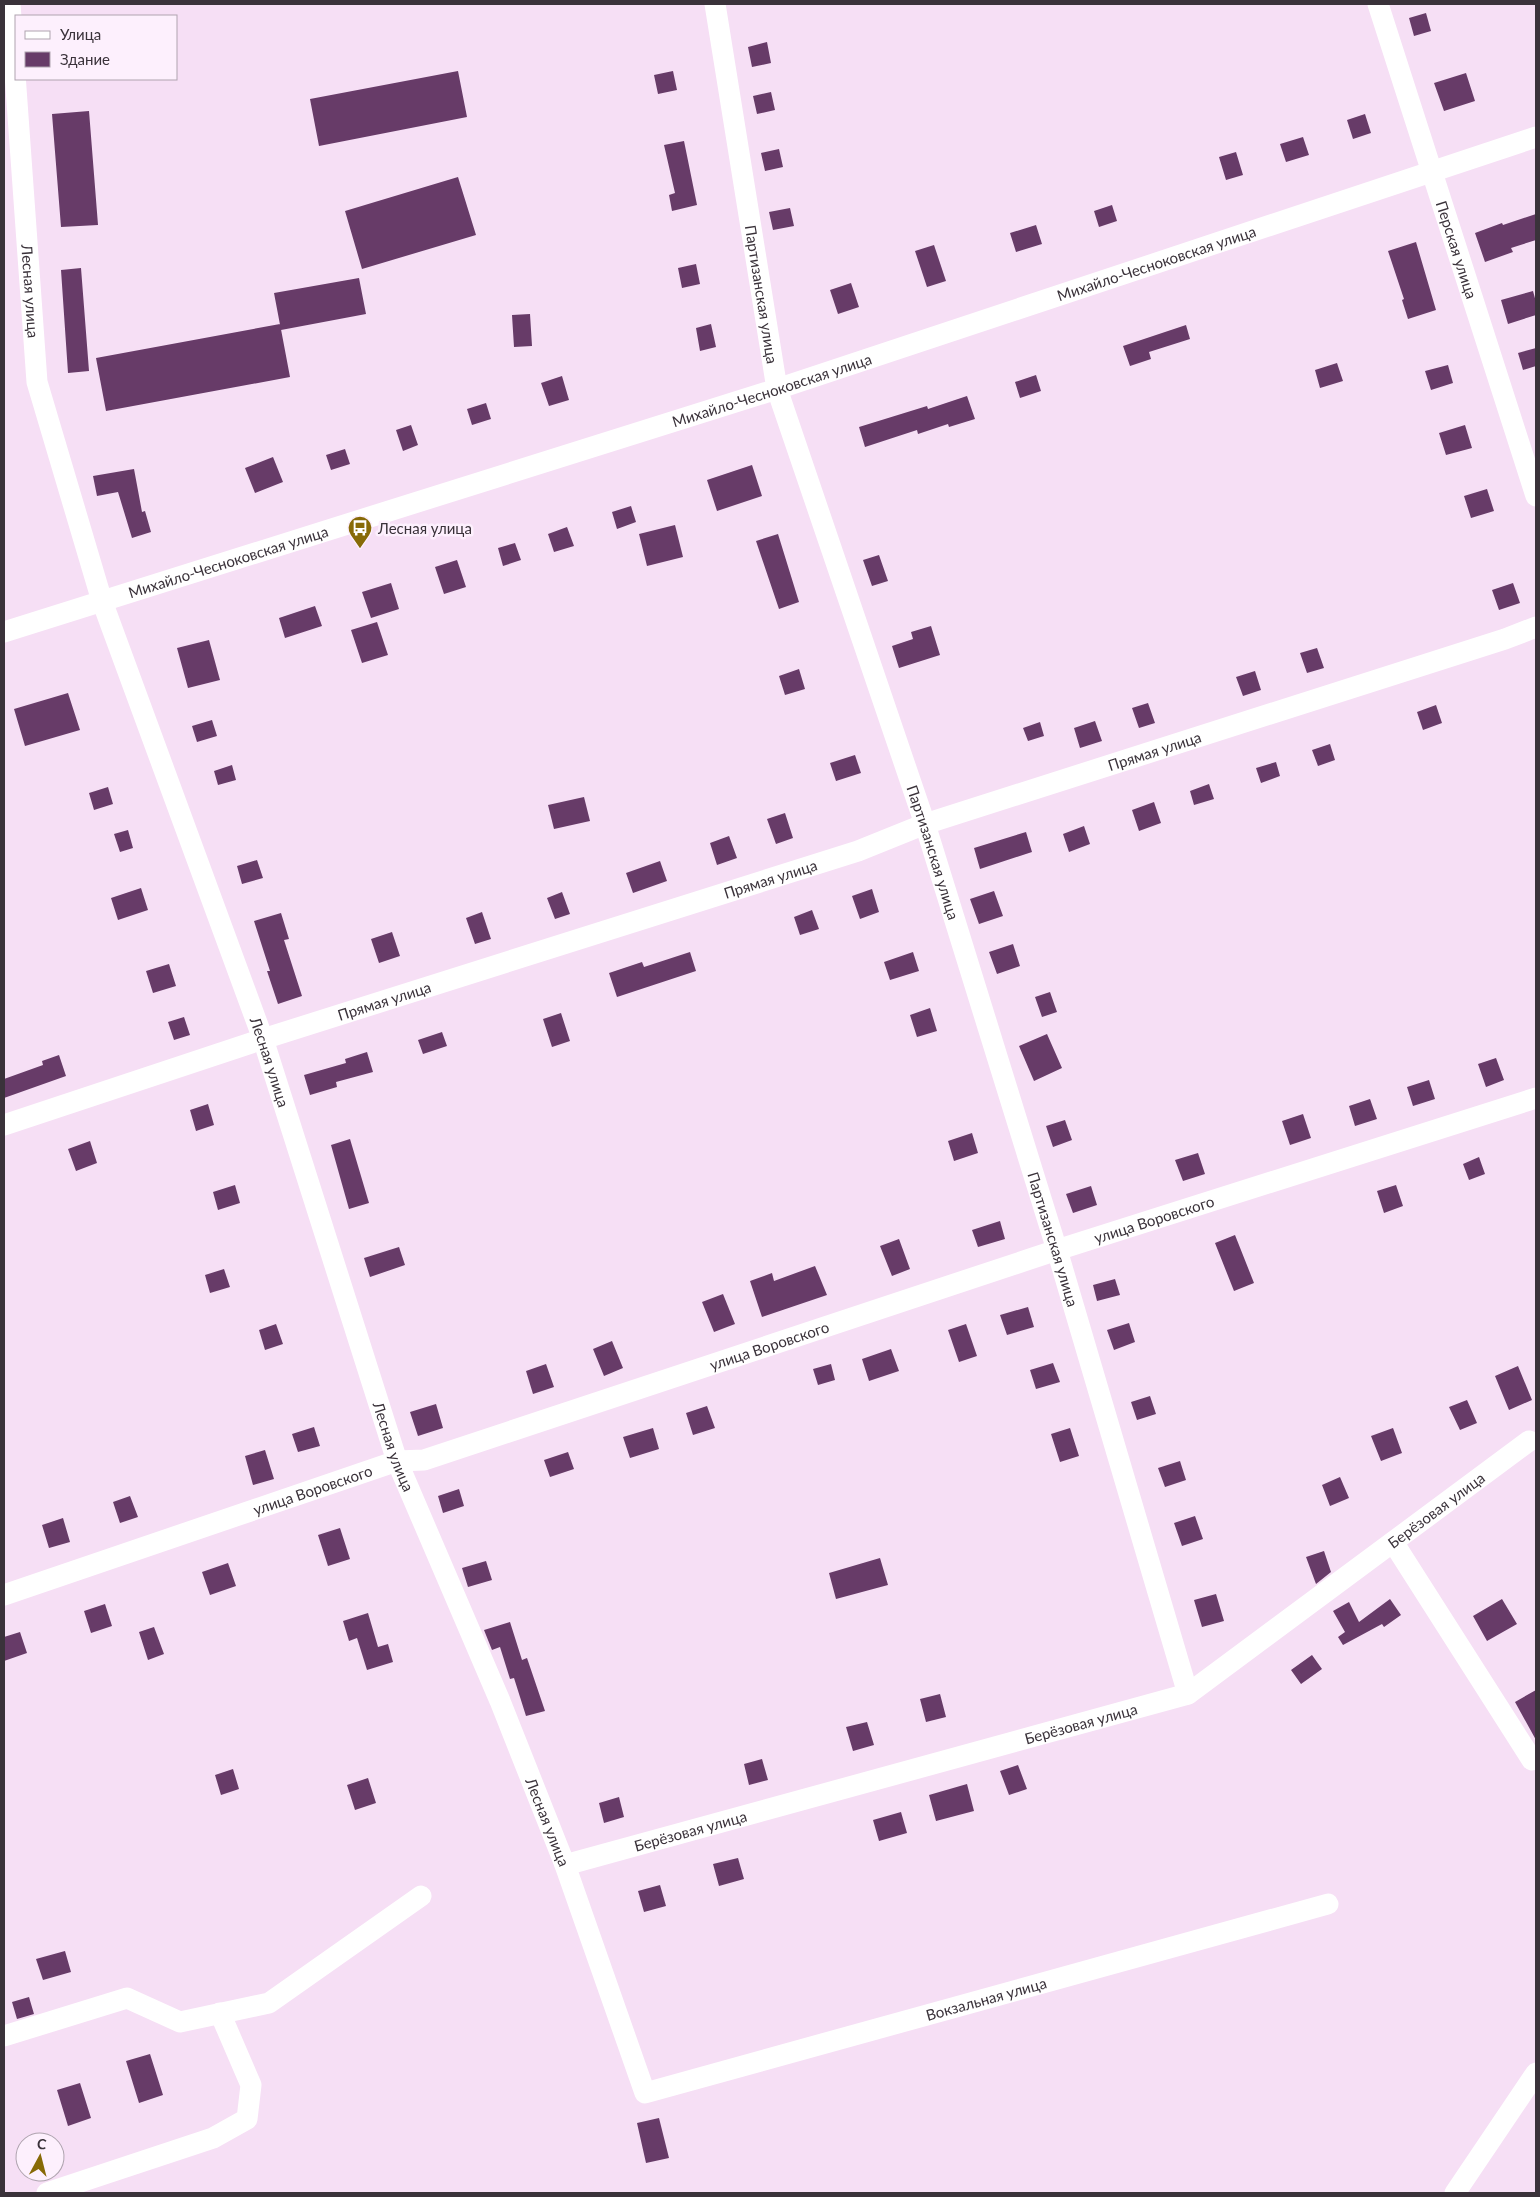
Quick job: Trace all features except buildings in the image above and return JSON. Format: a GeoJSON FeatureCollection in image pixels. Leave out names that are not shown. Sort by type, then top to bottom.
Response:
{"type":"FeatureCollection","features":[{"type":"Feature","properties":{"kind":"street","name":"Партизанская улица"},"geometry":{"type":"LineString","coordinates":[[715,4],[777,389],[924,824],[1057,1250],[1188,1694]]}},
{"type":"Feature","properties":{"kind":"street","name":"Перская улица"},"geometry":{"type":"LineString","coordinates":[[1378,4],[1536,496]]}},
{"type":"Feature","properties":{"kind":"street","name":"Лесная улица"},"geometry":{"type":"LineString","coordinates":[[10,6],[15,76]]}},
{"type":"Feature","properties":{"kind":"street","name":"Лесная улица"},"geometry":{"type":"LineString","coordinates":[[15,80],[37,382],[102,601],[263,1039],[397,1461],[500,1701],[565,1865],[645,2092]]}},
{"type":"Feature","properties":{"kind":"street","name":"Михайло-Чесноковская улица"},"geometry":{"type":"LineString","coordinates":[[4,632],[777,389],[1536,137]]}},
{"type":"Feature","properties":{"kind":"street","name":"Прямая улица"},"geometry":{"type":"LineString","coordinates":[[4,1125],[263,1039],[858,851],[924,824],[1505,640],[1536,627]]}},
{"type":"Feature","properties":{"kind":"street","name":"улица Воровского"},"geometry":{"type":"LineString","coordinates":[[4,1595],[397,1461],[424,1460],[1057,1250],[1536,1098]]}},
{"type":"Feature","properties":{"kind":"street","name":"Берёзовая улица"},"geometry":{"type":"LineString","coordinates":[[565,1865],[1188,1694],[1529,1441]]}},
{"type":"Feature","properties":{"kind":"street"},"geometry":{"type":"LineString","coordinates":[[1393,1542],[1532,1760]]}},
{"type":"Feature","properties":{"kind":"street"},"geometry":{"type":"LineString","coordinates":[[4,2036],[127,1998],[180,2022],[269,2003],[421,1896]]}},
{"type":"Feature","properties":{"kind":"street","name":"Вокзальная улица"},"geometry":{"type":"LineString","coordinates":[[645,2092],[1328,1904]]}},
{"type":"Feature","properties":{"kind":"street"},"geometry":{"type":"LineString","coordinates":[[57,2192],[213,2138],[247,2119],[251,2085],[220,2013]]}},
{"type":"Feature","properties":{"kind":"street"},"geometry":{"type":"LineString","coordinates":[[1455,2193],[1536,2073]]}},
{"type":"Feature","properties":{"kind":"place","name":"Лесная улица"},"geometry":{"type":"Point","coordinates":[360,549]}}]}
